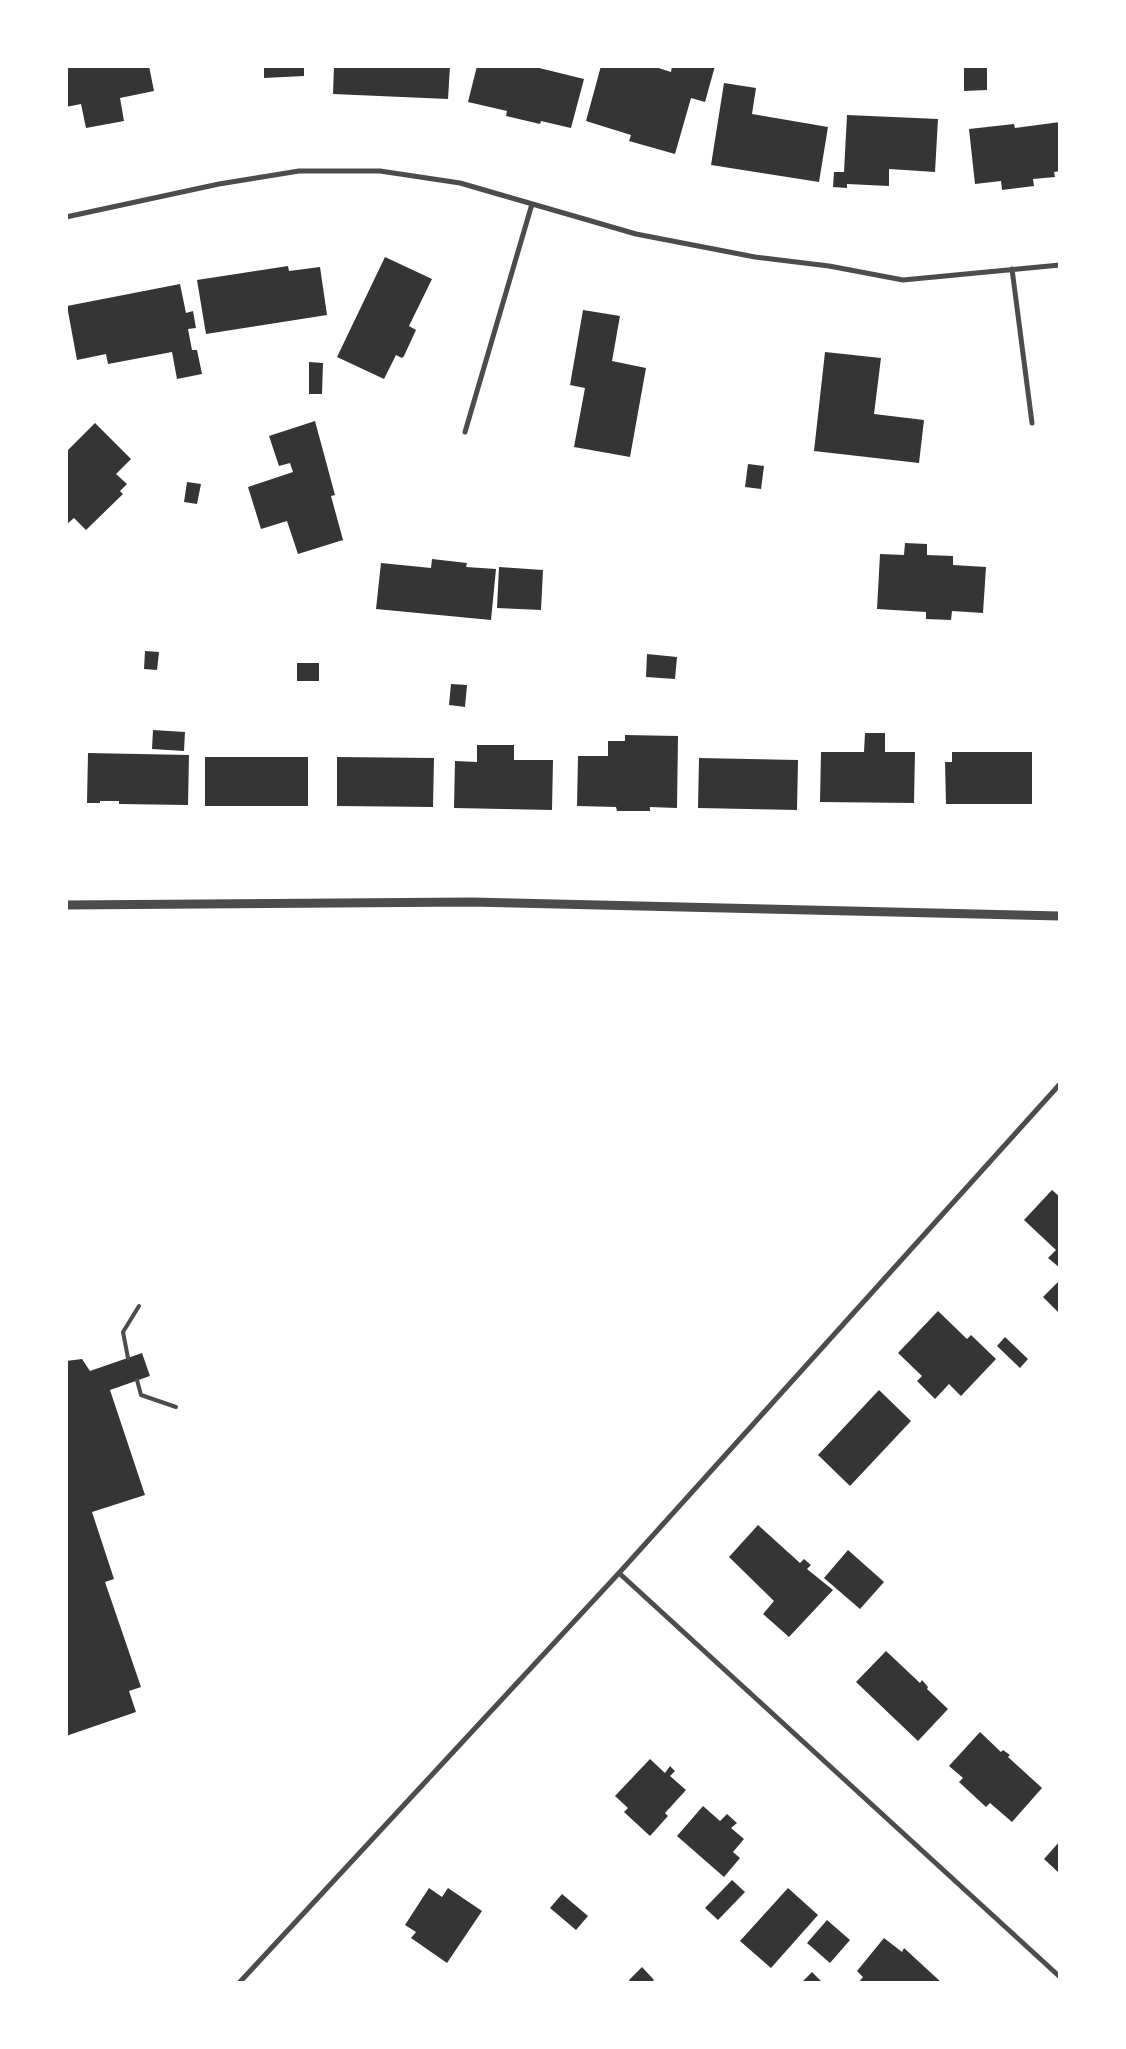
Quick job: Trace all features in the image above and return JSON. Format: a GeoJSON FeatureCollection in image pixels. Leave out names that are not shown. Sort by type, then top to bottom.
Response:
{"type":"FeatureCollection","features":[{"type":"Feature","properties":{"kind":"street"},"geometry":{"type":"LineString","coordinates":[[66,217],[219,184],[299,171],[380,171],[460,183],[636,234],[755,257],[829,266],[903,280],[1060,264]]}},
{"type":"Feature","properties":{"kind":"street"},"geometry":{"type":"LineString","coordinates":[[465,432],[532,204]]}},
{"type":"Feature","properties":{"kind":"street"},"geometry":{"type":"LineString","coordinates":[[1012,269],[1032,423]]}},
{"type":"Feature","properties":{"kind":"street"},"geometry":{"type":"LineString","coordinates":[[66,905],[472,902],[1060,916]]}},
{"type":"Feature","properties":{"kind":"street"},"geometry":{"type":"LineString","coordinates":[[239,1983],[618,1573],[1060,1084]]}},
{"type":"Feature","properties":{"kind":"street"},"geometry":{"type":"LineString","coordinates":[[618,1573],[1060,1976]]}},
{"type":"Feature","properties":{"kind":"lane"},"geometry":{"type":"LineString","coordinates":[[128,1358],[123,1332],[139,1306]]}},
{"type":"Feature","properties":{"kind":"lane"},"geometry":{"type":"LineString","coordinates":[[136,1380],[141,1395],[176,1406]]}},
{"type":"Feature","properties":{"kind":"building"},"geometry":{"type":"Polygon","coordinates":[[[66,66],[149,66],[154,91],[120,98],[124,121],[86,128],[81,104],[66,107],[66,66]]]}},
{"type":"Feature","properties":{"kind":"building"},"geometry":{"type":"Polygon","coordinates":[[[264,66],[304,66],[304,76],[264,78],[264,66]]]}},
{"type":"Feature","properties":{"kind":"building"},"geometry":{"type":"Polygon","coordinates":[[[334,66],[450,66],[448,99],[333,94],[334,66]]]}},
{"type":"Feature","properties":{"kind":"building"},"geometry":{"type":"Polygon","coordinates":[[[477,66],[531,66],[584,79],[571,128],[541,121],[540,124],[506,116],[507,111],[468,102],[477,66]]]}},
{"type":"Feature","properties":{"kind":"building"},"geometry":{"type":"Polygon","coordinates":[[[601,66],[652,66],[671,72],[672,66],[715,66],[705,102],[691,98],[675,154],[629,141],[631,135],[586,121],[601,66]]]}},
{"type":"Feature","properties":{"kind":"building"},"geometry":{"type":"Polygon","coordinates":[[[964,66],[987,66],[987,90],[964,91],[964,66]]]}},
{"type":"Feature","properties":{"kind":"building"},"geometry":{"type":"Polygon","coordinates":[[[724,83],[756,88],[752,114],[828,127],[819,182],[711,165],[724,83]]]}},
{"type":"Feature","properties":{"kind":"building"},"geometry":{"type":"Polygon","coordinates":[[[847,115],[938,119],[935,172],[889,169],[889,186],[847,184],[847,188],[833,187],[834,172],[844,172],[847,115]]]}},
{"type":"Feature","properties":{"kind":"building"},"geometry":{"type":"Polygon","coordinates":[[[1060,122],[1060,171],[1054,172],[1055,177],[1033,179],[1034,186],[1002,190],[1001,181],[975,184],[969,129],[1014,124],[1015,128],[1060,122]]]}},
{"type":"Feature","properties":{"kind":"building"},"geometry":{"type":"Polygon","coordinates":[[[385,257],[432,279],[409,326],[416,330],[404,356],[402,358],[396,355],[384,379],[337,357],[385,257]]]}},
{"type":"Feature","properties":{"kind":"building"},"geometry":{"type":"Polygon","coordinates":[[[288,266],[289,271],[320,267],[327,315],[206,334],[197,280],[288,266]]]}},
{"type":"Feature","properties":{"kind":"building"},"geometry":{"type":"Polygon","coordinates":[[[180,284],[186,313],[193,311],[196,328],[188,329],[192,350],[197,350],[202,374],[177,379],[172,352],[108,364],[106,354],[77,360],[67,306],[180,284]]]}},
{"type":"Feature","properties":{"kind":"building"},"geometry":{"type":"Polygon","coordinates":[[[583,310],[620,316],[612,361],[646,368],[630,457],[574,447],[585,388],[570,385],[583,310]]]}},
{"type":"Feature","properties":{"kind":"building"},"geometry":{"type":"Polygon","coordinates":[[[825,352],[881,358],[874,414],[924,420],[919,463],[814,451],[825,352]]]}},
{"type":"Feature","properties":{"kind":"building"},"geometry":{"type":"Polygon","coordinates":[[[309,362],[323,363],[322,394],[309,394],[309,362]]]}},
{"type":"Feature","properties":{"kind":"building"},"geometry":{"type":"Polygon","coordinates":[[[315,421],[335,495],[331,496],[343,540],[298,554],[287,521],[261,529],[248,487],[293,472],[290,463],[279,466],[269,436],[315,421]]]}},
{"type":"Feature","properties":{"kind":"building"},"geometry":{"type":"Polygon","coordinates":[[[95,423],[131,459],[116,474],[127,484],[120,491],[123,494],[86,530],[74,518],[66,525],[66,452],[95,423]]]}},
{"type":"Feature","properties":{"kind":"building"},"geometry":{"type":"Polygon","coordinates":[[[748,464],[764,466],[761,489],[745,487],[748,464]]]}},
{"type":"Feature","properties":{"kind":"building"},"geometry":{"type":"Polygon","coordinates":[[[187,482],[201,484],[197,504],[184,502],[187,482]]]}},
{"type":"Feature","properties":{"kind":"building"},"geometry":{"type":"Polygon","coordinates":[[[905,543],[927,544],[927,555],[953,556],[953,565],[986,567],[983,613],[952,611],[951,620],[926,619],[926,612],[877,609],[880,554],[904,555],[905,543]]]}},
{"type":"Feature","properties":{"kind":"building"},"geometry":{"type":"Polygon","coordinates":[[[432,559],[467,563],[466,567],[496,569],[491,620],[376,609],[381,563],[431,568],[432,559]]]}},
{"type":"Feature","properties":{"kind":"building"},"geometry":{"type":"Polygon","coordinates":[[[499,567],[543,570],[541,610],[497,608],[499,567]]]}},
{"type":"Feature","properties":{"kind":"building"},"geometry":{"type":"Polygon","coordinates":[[[145,651],[159,652],[157,670],[144,669],[145,651]]]}},
{"type":"Feature","properties":{"kind":"building"},"geometry":{"type":"Polygon","coordinates":[[[647,654],[677,657],[675,679],[646,677],[647,654]]]}},
{"type":"Feature","properties":{"kind":"building"},"geometry":{"type":"Polygon","coordinates":[[[297,663],[319,663],[319,681],[297,681],[297,663]]]}},
{"type":"Feature","properties":{"kind":"building"},"geometry":{"type":"Polygon","coordinates":[[[451,684],[467,685],[465,707],[449,705],[451,684]]]}},
{"type":"Feature","properties":{"kind":"building"},"geometry":{"type":"Polygon","coordinates":[[[153,730],[185,732],[184,751],[152,749],[153,730]]]}},
{"type":"Feature","properties":{"kind":"building"},"geometry":{"type":"Polygon","coordinates":[[[865,733],[885,733],[885,752],[915,752],[914,803],[820,802],[821,752],[864,752],[865,733]]]}},
{"type":"Feature","properties":{"kind":"building"},"geometry":{"type":"Polygon","coordinates":[[[625,735],[678,736],[677,808],[650,807],[650,811],[617,811],[616,807],[577,806],[578,756],[608,756],[608,741],[625,741],[625,735]]]}},
{"type":"Feature","properties":{"kind":"building"},"geometry":{"type":"Polygon","coordinates":[[[477,745],[514,745],[514,760],[553,760],[552,810],[454,808],[455,761],[477,762],[477,745]]]}},
{"type":"Feature","properties":{"kind":"building"},"geometry":{"type":"Polygon","coordinates":[[[952,752],[1032,752],[1032,804],[946,804],[945,762],[952,762],[952,752]]]}},
{"type":"Feature","properties":{"kind":"building"},"geometry":{"type":"Polygon","coordinates":[[[88,753],[189,755],[188,805],[119,804],[119,801],[87,803],[88,753]]]}},
{"type":"Feature","properties":{"kind":"building"},"geometry":{"type":"Polygon","coordinates":[[[205,757],[308,757],[308,806],[205,806],[205,757]]]}},
{"type":"Feature","properties":{"kind":"building"},"geometry":{"type":"Polygon","coordinates":[[[337,757],[434,758],[433,807],[337,806],[337,757]]]}},
{"type":"Feature","properties":{"kind":"building"},"geometry":{"type":"Polygon","coordinates":[[[699,758],[798,760],[797,810],[698,808],[699,758]]]}},
{"type":"Feature","properties":{"kind":"building"},"geometry":{"type":"Polygon","coordinates":[[[1052,1190],[1060,1197],[1060,1268],[1048,1258],[1056,1250],[1024,1220],[1052,1190]]]}},
{"type":"Feature","properties":{"kind":"building"},"geometry":{"type":"Polygon","coordinates":[[[1060,1280],[1060,1314],[1043,1297],[1060,1280]]]}},
{"type":"Feature","properties":{"kind":"building"},"geometry":{"type":"Polygon","coordinates":[[[938,1311],[967,1339],[971,1335],[996,1359],[961,1396],[949,1384],[935,1399],[917,1381],[922,1376],[898,1353],[938,1311]]]}},
{"type":"Feature","properties":{"kind":"building"},"geometry":{"type":"Polygon","coordinates":[[[1005,1337],[1028,1359],[1020,1368],[997,1346],[1005,1337]]]}},
{"type":"Feature","properties":{"kind":"building"},"geometry":{"type":"Polygon","coordinates":[[[142,1353],[150,1376],[110,1390],[145,1495],[92,1512],[114,1579],[105,1582],[141,1687],[129,1691],[136,1712],[66,1736],[66,1361],[82,1359],[90,1371],[142,1353]]]}},
{"type":"Feature","properties":{"kind":"building"},"geometry":{"type":"Polygon","coordinates":[[[879,1390],[911,1421],[850,1486],[818,1455],[879,1390]]]}},
{"type":"Feature","properties":{"kind":"building"},"geometry":{"type":"Polygon","coordinates":[[[758,1525],[800,1563],[804,1559],[811,1565],[807,1569],[833,1590],[789,1637],[763,1614],[774,1601],[729,1557],[758,1525]]]}},
{"type":"Feature","properties":{"kind":"building"},"geometry":{"type":"Polygon","coordinates":[[[848,1550],[884,1582],[860,1609],[824,1578],[848,1550]]]}},
{"type":"Feature","properties":{"kind":"building"},"geometry":{"type":"Polygon","coordinates":[[[886,1651],[920,1683],[922,1680],[928,1687],[927,1689],[948,1709],[918,1741],[856,1682],[886,1651]]]}},
{"type":"Feature","properties":{"kind":"building"},"geometry":{"type":"Polygon","coordinates":[[[980,1732],[1001,1752],[1003,1750],[1010,1755],[1008,1757],[1042,1788],[1012,1822],[990,1803],[986,1807],[959,1782],[963,1778],[949,1766],[980,1732]]]}},
{"type":"Feature","properties":{"kind":"building"},"geometry":{"type":"Polygon","coordinates":[[[650,1759],[665,1773],[670,1766],[675,1771],[670,1776],[686,1790],[665,1813],[668,1816],[650,1836],[624,1812],[628,1808],[615,1796],[650,1759]]]}},
{"type":"Feature","properties":{"kind":"building"},"geometry":{"type":"Polygon","coordinates":[[[703,1806],[720,1821],[727,1814],[737,1823],[731,1828],[744,1839],[733,1852],[740,1858],[724,1877],[677,1836],[703,1806]]]}},
{"type":"Feature","properties":{"kind":"building"},"geometry":{"type":"Polygon","coordinates":[[[1060,1841],[1060,1874],[1044,1859],[1060,1841]]]}},
{"type":"Feature","properties":{"kind":"building"},"geometry":{"type":"Polygon","coordinates":[[[732,1880],[745,1892],[718,1920],[705,1908],[732,1880]]]}},
{"type":"Feature","properties":{"kind":"building"},"geometry":{"type":"Polygon","coordinates":[[[429,1888],[442,1897],[448,1888],[482,1911],[447,1963],[411,1938],[416,1932],[405,1925],[429,1888]]]}},
{"type":"Feature","properties":{"kind":"building"},"geometry":{"type":"Polygon","coordinates":[[[788,1888],[818,1915],[771,1968],[740,1941],[788,1888]]]}},
{"type":"Feature","properties":{"kind":"building"},"geometry":{"type":"Polygon","coordinates":[[[562,1894],[588,1916],[576,1930],[550,1908],[562,1894]]]}},
{"type":"Feature","properties":{"kind":"building"},"geometry":{"type":"Polygon","coordinates":[[[827,1920],[850,1940],[830,1963],[807,1943],[827,1920]]]}},
{"type":"Feature","properties":{"kind":"building"},"geometry":{"type":"Polygon","coordinates":[[[884,1938],[902,1952],[904,1948],[942,1983],[858,1983],[863,1977],[857,1971],[884,1938]]]}},
{"type":"Feature","properties":{"kind":"building"},"geometry":{"type":"Polygon","coordinates":[[[642,1967],[654,1980],[651,1983],[632,1983],[629,1980],[642,1967]]]}},
{"type":"Feature","properties":{"kind":"building"},"geometry":{"type":"Polygon","coordinates":[[[812,1972],[823,1983],[801,1983],[812,1972]]]}}]}
